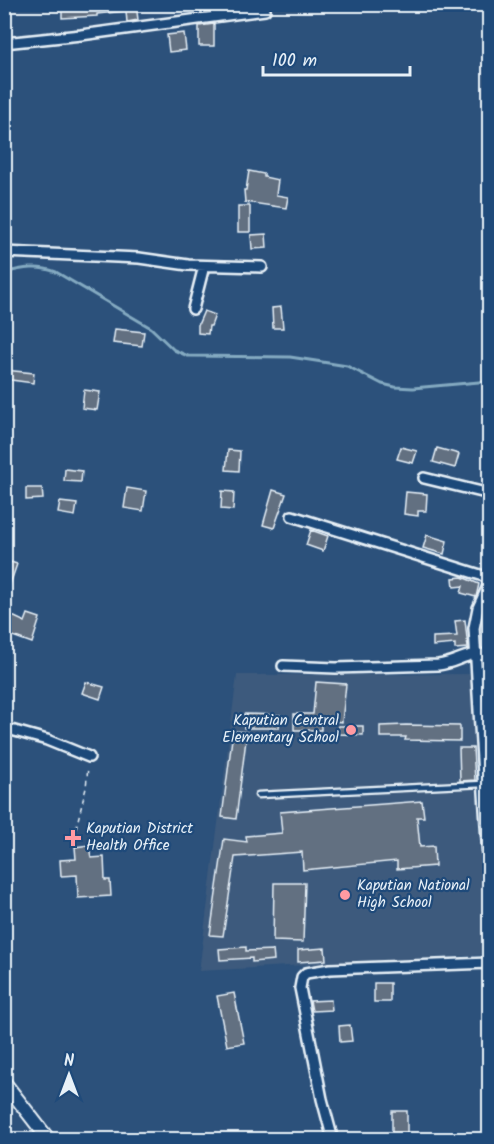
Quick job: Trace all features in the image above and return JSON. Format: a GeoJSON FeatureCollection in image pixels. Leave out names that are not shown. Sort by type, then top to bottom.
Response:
{"type":"FeatureCollection","features":[{"type":"Feature","properties":{"kind":"street"},"geometry":{"type":"LineString","coordinates":[[4,43],[265,10]]}},
{"type":"Feature","properties":{"kind":"street"},"geometry":{"type":"LineString","coordinates":[[4,252],[139,258],[204,266],[262,267]]}},
{"type":"Feature","properties":{"kind":"street"},"geometry":{"type":"LineString","coordinates":[[193,309],[204,266]]}},
{"type":"Feature","properties":{"kind":"street"},"geometry":{"type":"LineString","coordinates":[[424,478],[489,494]]}},
{"type":"Feature","properties":{"kind":"street"},"geometry":{"type":"LineString","coordinates":[[292,516],[489,580],[475,619],[487,784],[489,891]]}},
{"type":"Feature","properties":{"kind":"street"},"geometry":{"type":"LineString","coordinates":[[283,666],[336,668],[438,665],[452,663],[469,654],[489,655]]}},
{"type":"Feature","properties":{"kind":"street"},"geometry":{"type":"LineString","coordinates":[[4,728],[47,740],[89,757]]}},
{"type":"Feature","properties":{"kind":"street"},"geometry":{"type":"LineString","coordinates":[[333,1140],[322,1099],[300,988],[302,977],[306,973],[330,969],[489,963]]}},
{"type":"Feature","properties":{"kind":"street"},"geometry":{"type":"LineString","coordinates":[[4,1083],[49,1140]]}},
{"type":"Feature","properties":{"kind":"lane"},"geometry":{"type":"LineString","coordinates":[[258,795],[487,784]]}},
{"type":"Feature","properties":{"kind":"path"},"geometry":{"type":"LineString","coordinates":[[76,828],[86,789],[89,757]]}},
{"type":"Feature","properties":{"kind":"shaded area"},"geometry":{"type":"Polygon","coordinates":[[[470,674],[486,955],[199,971],[237,675],[470,674]]]}},
{"type":"Feature","properties":{"kind":"building"},"geometry":{"type":"Polygon","coordinates":[[[136,4],[138,20],[127,22],[126,11],[97,14],[97,16],[62,18],[62,6],[136,4]]]}},
{"type":"Feature","properties":{"kind":"building"},"geometry":{"type":"Polygon","coordinates":[[[214,24],[214,46],[199,46],[199,26],[214,24]]]}},
{"type":"Feature","properties":{"kind":"building"},"geometry":{"type":"Polygon","coordinates":[[[184,33],[186,50],[169,52],[167,35],[184,33]]]}},
{"type":"Feature","properties":{"kind":"building"},"geometry":{"type":"Polygon","coordinates":[[[249,171],[278,180],[276,195],[288,197],[286,208],[245,202],[244,190],[246,190],[249,171]]]}},
{"type":"Feature","properties":{"kind":"building"},"geometry":{"type":"Polygon","coordinates":[[[238,206],[250,206],[250,232],[238,232],[238,206]]]}},
{"type":"Feature","properties":{"kind":"building"},"geometry":{"type":"Polygon","coordinates":[[[266,234],[267,248],[252,249],[251,235],[266,234]]]}},
{"type":"Feature","properties":{"kind":"building"},"geometry":{"type":"Polygon","coordinates":[[[281,307],[283,328],[273,328],[272,308],[281,307]]]}},
{"type":"Feature","properties":{"kind":"building"},"geometry":{"type":"Polygon","coordinates":[[[204,311],[215,315],[209,326],[208,334],[198,333],[198,325],[204,311]]]}},
{"type":"Feature","properties":{"kind":"building"},"geometry":{"type":"Polygon","coordinates":[[[115,329],[144,332],[142,346],[113,343],[115,329]]]}},
{"type":"Feature","properties":{"kind":"building"},"geometry":{"type":"Polygon","coordinates":[[[4,370],[34,373],[33,383],[4,379],[4,370]]]}},
{"type":"Feature","properties":{"kind":"building"},"geometry":{"type":"Polygon","coordinates":[[[84,390],[100,392],[97,410],[82,408],[84,390]]]}},
{"type":"Feature","properties":{"kind":"building"},"geometry":{"type":"Polygon","coordinates":[[[401,447],[417,451],[413,463],[397,459],[401,447]]]}},
{"type":"Feature","properties":{"kind":"building"},"geometry":{"type":"Polygon","coordinates":[[[437,448],[459,454],[455,468],[433,462],[437,448]]]}},
{"type":"Feature","properties":{"kind":"building"},"geometry":{"type":"Polygon","coordinates":[[[228,450],[240,451],[239,471],[226,470],[228,450]]]}},
{"type":"Feature","properties":{"kind":"building"},"geometry":{"type":"Polygon","coordinates":[[[65,469],[82,471],[81,482],[64,481],[65,469]]]}},
{"type":"Feature","properties":{"kind":"building"},"geometry":{"type":"Polygon","coordinates":[[[26,488],[42,488],[43,499],[26,500],[26,488]]]}},
{"type":"Feature","properties":{"kind":"building"},"geometry":{"type":"Polygon","coordinates":[[[127,488],[146,491],[143,511],[124,508],[127,488]]]}},
{"type":"Feature","properties":{"kind":"building"},"geometry":{"type":"Polygon","coordinates":[[[273,490],[286,494],[274,528],[263,525],[273,490]]]}},
{"type":"Feature","properties":{"kind":"building"},"geometry":{"type":"Polygon","coordinates":[[[222,491],[234,492],[233,510],[221,509],[222,491]]]}},
{"type":"Feature","properties":{"kind":"building"},"geometry":{"type":"Polygon","coordinates":[[[406,492],[427,494],[426,511],[418,511],[418,516],[404,514],[406,492]]]}},
{"type":"Feature","properties":{"kind":"building"},"geometry":{"type":"Polygon","coordinates":[[[60,502],[77,504],[75,516],[58,513],[60,502]]]}},
{"type":"Feature","properties":{"kind":"building"},"geometry":{"type":"Polygon","coordinates":[[[311,530],[328,536],[323,551],[306,545],[311,530]]]}},
{"type":"Feature","properties":{"kind":"building"},"geometry":{"type":"Polygon","coordinates":[[[427,535],[447,541],[444,554],[423,548],[427,535]]]}},
{"type":"Feature","properties":{"kind":"building"},"geometry":{"type":"Polygon","coordinates":[[[4,560],[17,564],[6,596],[4,596],[4,560]]]}},
{"type":"Feature","properties":{"kind":"building"},"geometry":{"type":"Polygon","coordinates":[[[462,577],[479,584],[476,597],[461,593],[463,586],[454,587],[453,578],[462,577]]]}},
{"type":"Feature","properties":{"kind":"building"},"geometry":{"type":"Polygon","coordinates":[[[4,612],[25,622],[28,614],[40,618],[32,643],[10,635],[4,648],[4,612]]]}},
{"type":"Feature","properties":{"kind":"building"},"geometry":{"type":"Polygon","coordinates":[[[465,620],[468,648],[455,649],[455,644],[433,646],[433,637],[457,636],[455,621],[465,620]]]}},
{"type":"Feature","properties":{"kind":"building"},"geometry":{"type":"Polygon","coordinates":[[[86,682],[104,687],[100,699],[82,693],[86,682]]]}},
{"type":"Feature","properties":{"kind":"building"},"geometry":{"type":"Polygon","coordinates":[[[316,682],[346,684],[342,722],[321,720],[321,730],[294,730],[294,714],[313,714],[316,682]]]}},
{"type":"Feature","properties":{"kind":"building"},"geometry":{"type":"Polygon","coordinates":[[[244,714],[280,715],[279,728],[244,728],[244,714]]]}},
{"type":"Feature","properties":{"kind":"building"},"geometry":{"type":"Polygon","coordinates":[[[338,726],[363,726],[363,735],[338,734],[338,726]]]}},
{"type":"Feature","properties":{"kind":"building"},"geometry":{"type":"Polygon","coordinates":[[[380,726],[460,726],[460,741],[380,737],[380,726]]]}},
{"type":"Feature","properties":{"kind":"building"},"geometry":{"type":"Polygon","coordinates":[[[233,731],[247,732],[236,819],[222,817],[233,731]]]}},
{"type":"Feature","properties":{"kind":"building"},"geometry":{"type":"Polygon","coordinates":[[[459,748],[473,748],[475,780],[460,781],[459,748]]]}},
{"type":"Feature","properties":{"kind":"building"},"geometry":{"type":"Polygon","coordinates":[[[422,801],[424,817],[417,817],[420,847],[434,846],[435,866],[397,869],[397,861],[303,870],[302,852],[235,857],[223,936],[210,935],[224,839],[247,842],[246,836],[282,833],[280,812],[422,801]]]}},
{"type":"Feature","properties":{"kind":"building"},"geometry":{"type":"Polygon","coordinates":[[[89,845],[91,858],[104,857],[105,880],[110,880],[111,896],[78,898],[77,875],[61,876],[60,860],[76,859],[75,847],[89,845]]]}},
{"type":"Feature","properties":{"kind":"building"},"geometry":{"type":"Polygon","coordinates":[[[274,883],[305,883],[303,942],[273,941],[274,883]]]}},
{"type":"Feature","properties":{"kind":"building"},"geometry":{"type":"Polygon","coordinates":[[[246,947],[246,951],[273,950],[274,960],[252,962],[252,958],[220,960],[219,949],[246,947]]]}},
{"type":"Feature","properties":{"kind":"building"},"geometry":{"type":"Polygon","coordinates":[[[325,948],[326,960],[298,962],[298,950],[325,948]]]}},
{"type":"Feature","properties":{"kind":"building"},"geometry":{"type":"Polygon","coordinates":[[[374,983],[390,983],[390,1002],[374,1002],[374,983]]]}},
{"type":"Feature","properties":{"kind":"building"},"geometry":{"type":"Polygon","coordinates":[[[234,993],[244,1043],[227,1046],[217,996],[234,993]]]}},
{"type":"Feature","properties":{"kind":"building"},"geometry":{"type":"Polygon","coordinates":[[[331,1000],[332,1010],[312,1011],[310,1001],[331,1000]]]}},
{"type":"Feature","properties":{"kind":"building"},"geometry":{"type":"Polygon","coordinates":[[[350,1025],[352,1041],[340,1042],[339,1026],[350,1025]]]}},
{"type":"Feature","properties":{"kind":"building"},"geometry":{"type":"Polygon","coordinates":[[[392,1111],[407,1111],[407,1133],[392,1133],[392,1111]]]}},
{"type":"Feature","properties":{"kind":"waterway"},"geometry":{"type":"LineString","coordinates":[[4,273],[30,268],[43,268],[56,272],[151,328],[174,350],[188,356],[290,357],[347,366],[382,384],[395,387],[413,388],[490,381]]}},
{"type":"Feature","properties":{"kind":"place","name":"Kaputian Central Elementary School"},"geometry":{"type":"Point","coordinates":[351,730]}},
{"type":"Feature","properties":{"kind":"place","name":"Kaputian District Health Office"},"geometry":{"type":"Point","coordinates":[73,838]}},
{"type":"Feature","properties":{"kind":"place","name":"Kaputian National High School"},"geometry":{"type":"Point","coordinates":[345,895]}}]}
